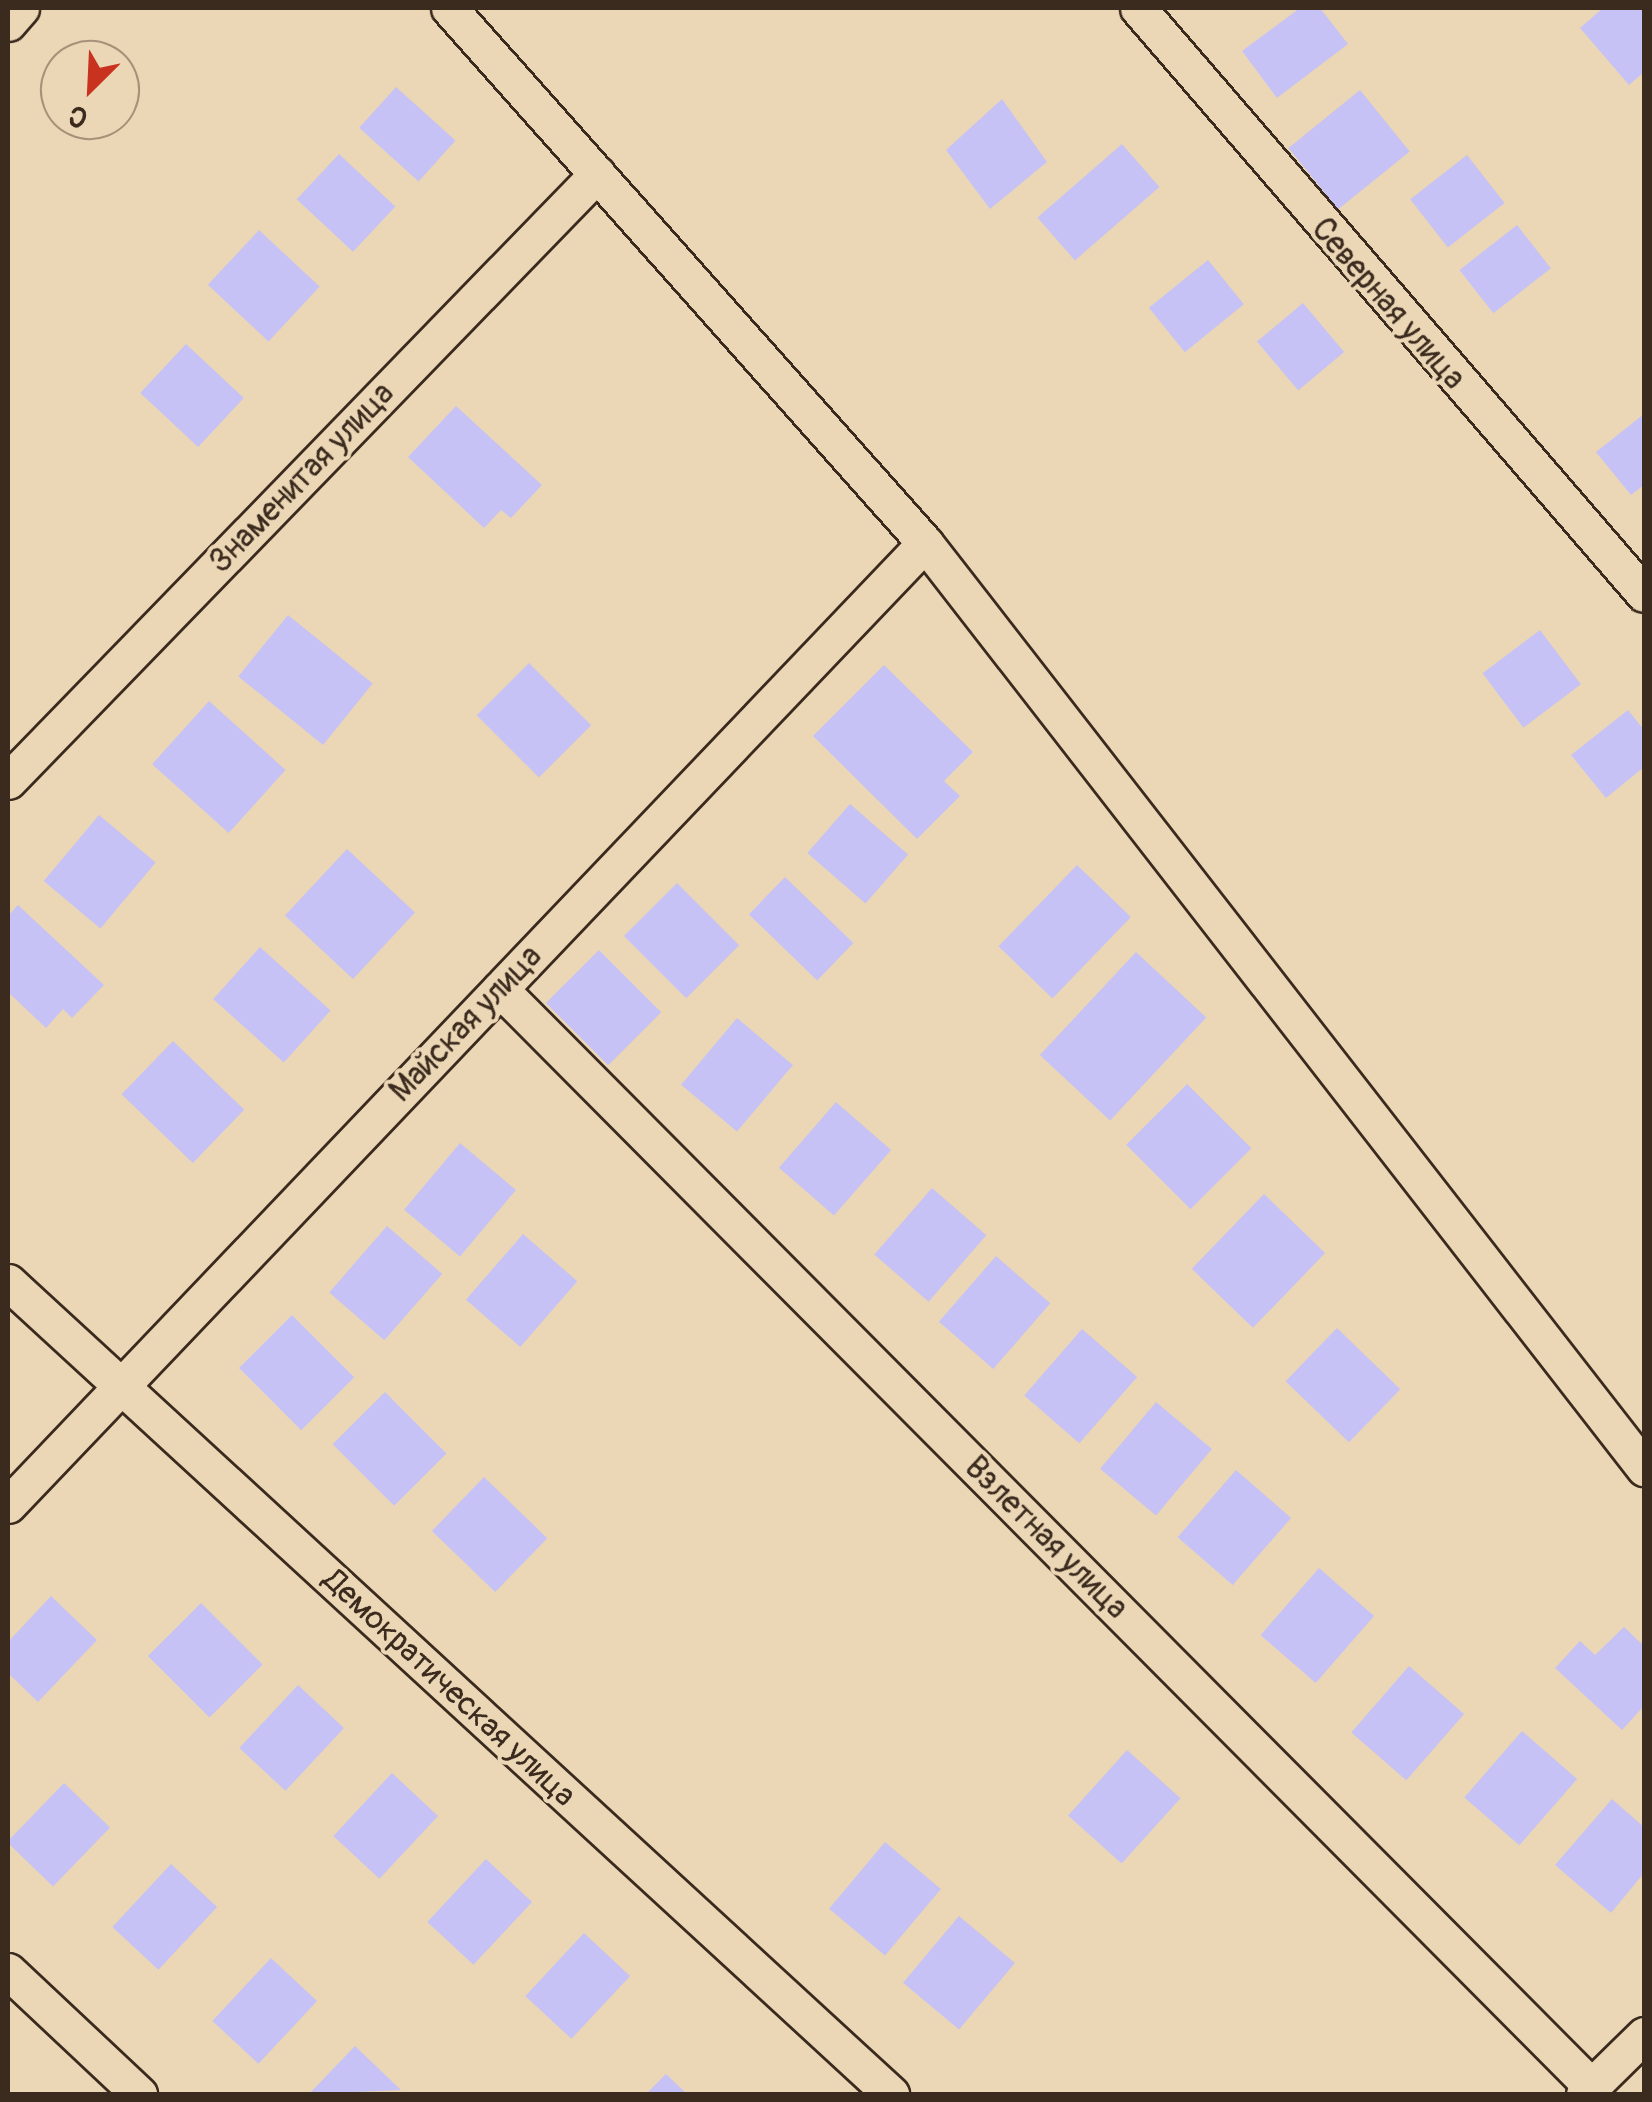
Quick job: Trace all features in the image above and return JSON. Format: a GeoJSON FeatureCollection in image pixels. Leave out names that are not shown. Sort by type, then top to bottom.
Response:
{"type":"FeatureCollection","features":[{"type":"Feature","properties":{"kind":"street"},"geometry":{"type":"LineString","coordinates":[[8,22],[22,8]]}},
{"type":"Feature","properties":{"kind":"street"},"geometry":{"type":"LineString","coordinates":[[448,8],[926,543],[1644,1468]]}},
{"type":"Feature","properties":{"kind":"street","name":"Северная улица"},"geometry":{"type":"LineString","coordinates":[[1138,8],[1644,594]]}},
{"type":"Feature","properties":{"kind":"street","name":"Знаменитая улица"},"geometry":{"type":"LineString","coordinates":[[8,781],[597,174]]}},
{"type":"Feature","properties":{"kind":"street","name":"Майская улица"},"geometry":{"type":"LineString","coordinates":[[8,1506],[926,543]]}},
{"type":"Feature","properties":{"kind":"street","name":"Взлетная улица"},"geometry":{"type":"LineString","coordinates":[[500,989],[1588,2091]]}},
{"type":"Feature","properties":{"kind":"street","name":"Демократическая улица"},"geometry":{"type":"LineString","coordinates":[[8,1282],[891,2094]]}},
{"type":"Feature","properties":{"kind":"street"},"geometry":{"type":"LineString","coordinates":[[8,1971],[139,2094]]}},
{"type":"Feature","properties":{"kind":"street"},"geometry":{"type":"LineString","coordinates":[[1588,2091],[1644,2035]]}},
{"type":"Feature","properties":{"kind":"building"},"geometry":{"type":"Polygon","coordinates":[[[1300,8],[1320,8],[1348,44],[1277,98],[1242,51],[1300,8]]]}},
{"type":"Feature","properties":{"kind":"building"},"geometry":{"type":"Polygon","coordinates":[[[1603,8],[1644,8],[1644,72],[1629,85],[1580,28],[1603,8]]]}},
{"type":"Feature","properties":{"kind":"building"},"geometry":{"type":"Polygon","coordinates":[[[396,87],[455,141],[419,181],[359,128],[396,87]]]}},
{"type":"Feature","properties":{"kind":"building"},"geometry":{"type":"Polygon","coordinates":[[[1360,90],[1410,151],[1338,209],[1289,148],[1360,90]]]}},
{"type":"Feature","properties":{"kind":"building"},"geometry":{"type":"Polygon","coordinates":[[[1002,99],[1047,162],[990,209],[946,150],[1002,99]]]}},
{"type":"Feature","properties":{"kind":"building"},"geometry":{"type":"Polygon","coordinates":[[[1122,144],[1159,187],[1075,260],[1037,217],[1122,144]]]}},
{"type":"Feature","properties":{"kind":"building"},"geometry":{"type":"Polygon","coordinates":[[[339,154],[395,207],[353,252],[297,199],[339,154]]]}},
{"type":"Feature","properties":{"kind":"building"},"geometry":{"type":"Polygon","coordinates":[[[1467,155],[1505,203],[1448,247],[1410,199],[1467,155]]]}},
{"type":"Feature","properties":{"kind":"building"},"geometry":{"type":"Polygon","coordinates":[[[1517,225],[1551,268],[1493,313],[1459,270],[1517,225]]]}},
{"type":"Feature","properties":{"kind":"building"},"geometry":{"type":"Polygon","coordinates":[[[259,230],[320,287],[269,341],[208,285],[259,230]]]}},
{"type":"Feature","properties":{"kind":"building"},"geometry":{"type":"Polygon","coordinates":[[[1208,260],[1244,304],[1185,352],[1149,308],[1208,260]]]}},
{"type":"Feature","properties":{"kind":"building"},"geometry":{"type":"Polygon","coordinates":[[[1303,303],[1344,352],[1298,391],[1257,342],[1303,303]]]}},
{"type":"Feature","properties":{"kind":"building"},"geometry":{"type":"Polygon","coordinates":[[[186,344],[244,398],[198,447],[140,393],[186,344]]]}},
{"type":"Feature","properties":{"kind":"building"},"geometry":{"type":"Polygon","coordinates":[[[456,406],[542,485],[511,518],[501,510],[484,528],[408,457],[456,406]]]}},
{"type":"Feature","properties":{"kind":"building"},"geometry":{"type":"Polygon","coordinates":[[[1644,414],[1644,485],[1631,495],[1596,452],[1644,414]]]}},
{"type":"Feature","properties":{"kind":"building"},"geometry":{"type":"Polygon","coordinates":[[[288,615],[373,684],[323,745],[238,676],[288,615]]]}},
{"type":"Feature","properties":{"kind":"building"},"geometry":{"type":"Polygon","coordinates":[[[1540,630],[1581,684],[1523,728],[1482,673],[1540,630]]]}},
{"type":"Feature","properties":{"kind":"building"},"geometry":{"type":"Polygon","coordinates":[[[529,663],[591,725],[539,778],[477,715],[529,663]]]}},
{"type":"Feature","properties":{"kind":"building"},"geometry":{"type":"Polygon","coordinates":[[[884,665],[973,752],[944,781],[960,796],[917,839],[813,736],[884,665]]]}},
{"type":"Feature","properties":{"kind":"building"},"geometry":{"type":"Polygon","coordinates":[[[209,701],[286,770],[229,833],[152,764],[209,701]]]}},
{"type":"Feature","properties":{"kind":"building"},"geometry":{"type":"Polygon","coordinates":[[[1628,710],[1644,730],[1644,767],[1606,798],[1571,755],[1628,710]]]}},
{"type":"Feature","properties":{"kind":"building"},"geometry":{"type":"Polygon","coordinates":[[[850,804],[908,855],[865,904],[807,853],[850,804]]]}},
{"type":"Feature","properties":{"kind":"building"},"geometry":{"type":"Polygon","coordinates":[[[99,815],[156,863],[100,928],[44,881],[99,815]]]}},
{"type":"Feature","properties":{"kind":"building"},"geometry":{"type":"Polygon","coordinates":[[[347,849],[415,912],[353,979],[285,916],[347,849]]]}},
{"type":"Feature","properties":{"kind":"building"},"geometry":{"type":"Polygon","coordinates":[[[1077,865],[1131,917],[1052,998],[999,946],[1077,865]]]}},
{"type":"Feature","properties":{"kind":"building"},"geometry":{"type":"Polygon","coordinates":[[[785,877],[853,943],[817,980],[749,914],[785,877]]]}},
{"type":"Feature","properties":{"kind":"building"},"geometry":{"type":"Polygon","coordinates":[[[677,883],[739,945],[686,998],[624,936],[677,883]]]}},
{"type":"Feature","properties":{"kind":"building"},"geometry":{"type":"Polygon","coordinates":[[[18,905],[104,985],[72,1018],[63,1009],[46,1028],[8,992],[8,916],[18,905]]]}},
{"type":"Feature","properties":{"kind":"building"},"geometry":{"type":"Polygon","coordinates":[[[260,947],[331,1011],[284,1063],[213,999],[260,947]]]}},
{"type":"Feature","properties":{"kind":"building"},"geometry":{"type":"Polygon","coordinates":[[[599,950],[661,1012],[608,1065],[546,1003],[599,950]]]}},
{"type":"Feature","properties":{"kind":"building"},"geometry":{"type":"Polygon","coordinates":[[[1136,952],[1206,1017],[1110,1121],[1040,1055],[1136,952]]]}},
{"type":"Feature","properties":{"kind":"building"},"geometry":{"type":"Polygon","coordinates":[[[737,1018],[793,1065],[737,1132],[681,1085],[737,1018]]]}},
{"type":"Feature","properties":{"kind":"building"},"geometry":{"type":"Polygon","coordinates":[[[173,1041],[244,1110],[193,1163],[122,1094],[173,1041]]]}},
{"type":"Feature","properties":{"kind":"building"},"geometry":{"type":"Polygon","coordinates":[[[1187,1084],[1251,1148],[1191,1209],[1126,1145],[1187,1084]]]}},
{"type":"Feature","properties":{"kind":"building"},"geometry":{"type":"Polygon","coordinates":[[[836,1102],[891,1150],[834,1216],[779,1168],[836,1102]]]}},
{"type":"Feature","properties":{"kind":"building"},"geometry":{"type":"Polygon","coordinates":[[[460,1143],[516,1190],[460,1257],[404,1210],[460,1143]]]}},
{"type":"Feature","properties":{"kind":"building"},"geometry":{"type":"Polygon","coordinates":[[[932,1188],[986,1235],[929,1302],[874,1254],[932,1188]]]}},
{"type":"Feature","properties":{"kind":"building"},"geometry":{"type":"Polygon","coordinates":[[[1264,1194],[1325,1253],[1253,1328],[1192,1269],[1264,1194]]]}},
{"type":"Feature","properties":{"kind":"building"},"geometry":{"type":"Polygon","coordinates":[[[387,1226],[442,1274],[384,1340],[329,1292],[387,1226]]]}},
{"type":"Feature","properties":{"kind":"building"},"geometry":{"type":"Polygon","coordinates":[[[523,1234],[577,1281],[520,1347],[466,1300],[523,1234]]]}},
{"type":"Feature","properties":{"kind":"building"},"geometry":{"type":"Polygon","coordinates":[[[996,1256],[1050,1303],[993,1369],[939,1322],[996,1256]]]}},
{"type":"Feature","properties":{"kind":"building"},"geometry":{"type":"Polygon","coordinates":[[[292,1315],[354,1377],[301,1430],[239,1368],[292,1315]]]}},
{"type":"Feature","properties":{"kind":"building"},"geometry":{"type":"Polygon","coordinates":[[[1337,1328],[1400,1389],[1349,1442],[1286,1381],[1337,1328]]]}},
{"type":"Feature","properties":{"kind":"building"},"geometry":{"type":"Polygon","coordinates":[[[1082,1329],[1137,1377],[1079,1443],[1024,1395],[1082,1329]]]}},
{"type":"Feature","properties":{"kind":"building"},"geometry":{"type":"Polygon","coordinates":[[[385,1392],[447,1454],[394,1506],[333,1444],[385,1392]]]}},
{"type":"Feature","properties":{"kind":"building"},"geometry":{"type":"Polygon","coordinates":[[[1156,1402],[1212,1449],[1156,1516],[1100,1469],[1156,1402]]]}},
{"type":"Feature","properties":{"kind":"building"},"geometry":{"type":"Polygon","coordinates":[[[1236,1470],[1291,1518],[1233,1585],[1178,1537],[1236,1470]]]}},
{"type":"Feature","properties":{"kind":"building"},"geometry":{"type":"Polygon","coordinates":[[[484,1477],[547,1538],[495,1592],[432,1531],[484,1477]]]}},
{"type":"Feature","properties":{"kind":"building"},"geometry":{"type":"Polygon","coordinates":[[[1319,1568],[1374,1616],[1316,1683],[1261,1635],[1319,1568]]]}},
{"type":"Feature","properties":{"kind":"building"},"geometry":{"type":"Polygon","coordinates":[[[51,1596],[97,1640],[38,1702],[8,1673],[8,1642],[51,1596]]]}},
{"type":"Feature","properties":{"kind":"building"},"geometry":{"type":"Polygon","coordinates":[[[201,1603],[263,1665],[209,1718],[148,1656],[201,1603]]]}},
{"type":"Feature","properties":{"kind":"building"},"geometry":{"type":"Polygon","coordinates":[[[1624,1627],[1644,1646],[1644,1706],[1622,1730],[1555,1668],[1580,1641],[1595,1655],[1624,1627]]]}},
{"type":"Feature","properties":{"kind":"building"},"geometry":{"type":"Polygon","coordinates":[[[1409,1666],[1464,1714],[1406,1780],[1351,1732],[1409,1666]]]}},
{"type":"Feature","properties":{"kind":"building"},"geometry":{"type":"Polygon","coordinates":[[[298,1685],[344,1728],[285,1791],[239,1748],[298,1685]]]}},
{"type":"Feature","properties":{"kind":"building"},"geometry":{"type":"Polygon","coordinates":[[[1522,1731],[1577,1779],[1519,1845],[1464,1797],[1522,1731]]]}},
{"type":"Feature","properties":{"kind":"building"},"geometry":{"type":"Polygon","coordinates":[[[1127,1750],[1181,1798],[1122,1864],[1068,1815],[1127,1750]]]}},
{"type":"Feature","properties":{"kind":"building"},"geometry":{"type":"Polygon","coordinates":[[[392,1773],[438,1816],[379,1879],[333,1836],[392,1773]]]}},
{"type":"Feature","properties":{"kind":"building"},"geometry":{"type":"Polygon","coordinates":[[[64,1783],[110,1827],[53,1886],[8,1841],[64,1783]]]}},
{"type":"Feature","properties":{"kind":"building"},"geometry":{"type":"Polygon","coordinates":[[[1612,1799],[1644,1827],[1644,1873],[1611,1913],[1555,1865],[1612,1799]]]}},
{"type":"Feature","properties":{"kind":"building"},"geometry":{"type":"Polygon","coordinates":[[[885,1842],[941,1889],[885,1956],[829,1909],[885,1842]]]}},
{"type":"Feature","properties":{"kind":"building"},"geometry":{"type":"Polygon","coordinates":[[[486,1859],[532,1902],[473,1965],[427,1922],[486,1859]]]}},
{"type":"Feature","properties":{"kind":"building"},"geometry":{"type":"Polygon","coordinates":[[[171,1864],[217,1907],[158,1970],[112,1927],[171,1864]]]}},
{"type":"Feature","properties":{"kind":"building"},"geometry":{"type":"Polygon","coordinates":[[[959,1916],[1015,1963],[959,2030],[903,1983],[959,1916]]]}},
{"type":"Feature","properties":{"kind":"building"},"geometry":{"type":"Polygon","coordinates":[[[584,1933],[630,1976],[571,2039],[525,1996],[584,1933]]]}},
{"type":"Feature","properties":{"kind":"building"},"geometry":{"type":"Polygon","coordinates":[[[271,1958],[317,2001],[258,2064],[212,2021],[271,1958]]]}},
{"type":"Feature","properties":{"kind":"building"},"geometry":{"type":"Polygon","coordinates":[[[355,2046],[401,2090],[309,2094],[355,2046]]]}},
{"type":"Feature","properties":{"kind":"building"},"geometry":{"type":"Polygon","coordinates":[[[666,2074],[687,2094],[646,2094],[666,2074]]]}}]}
